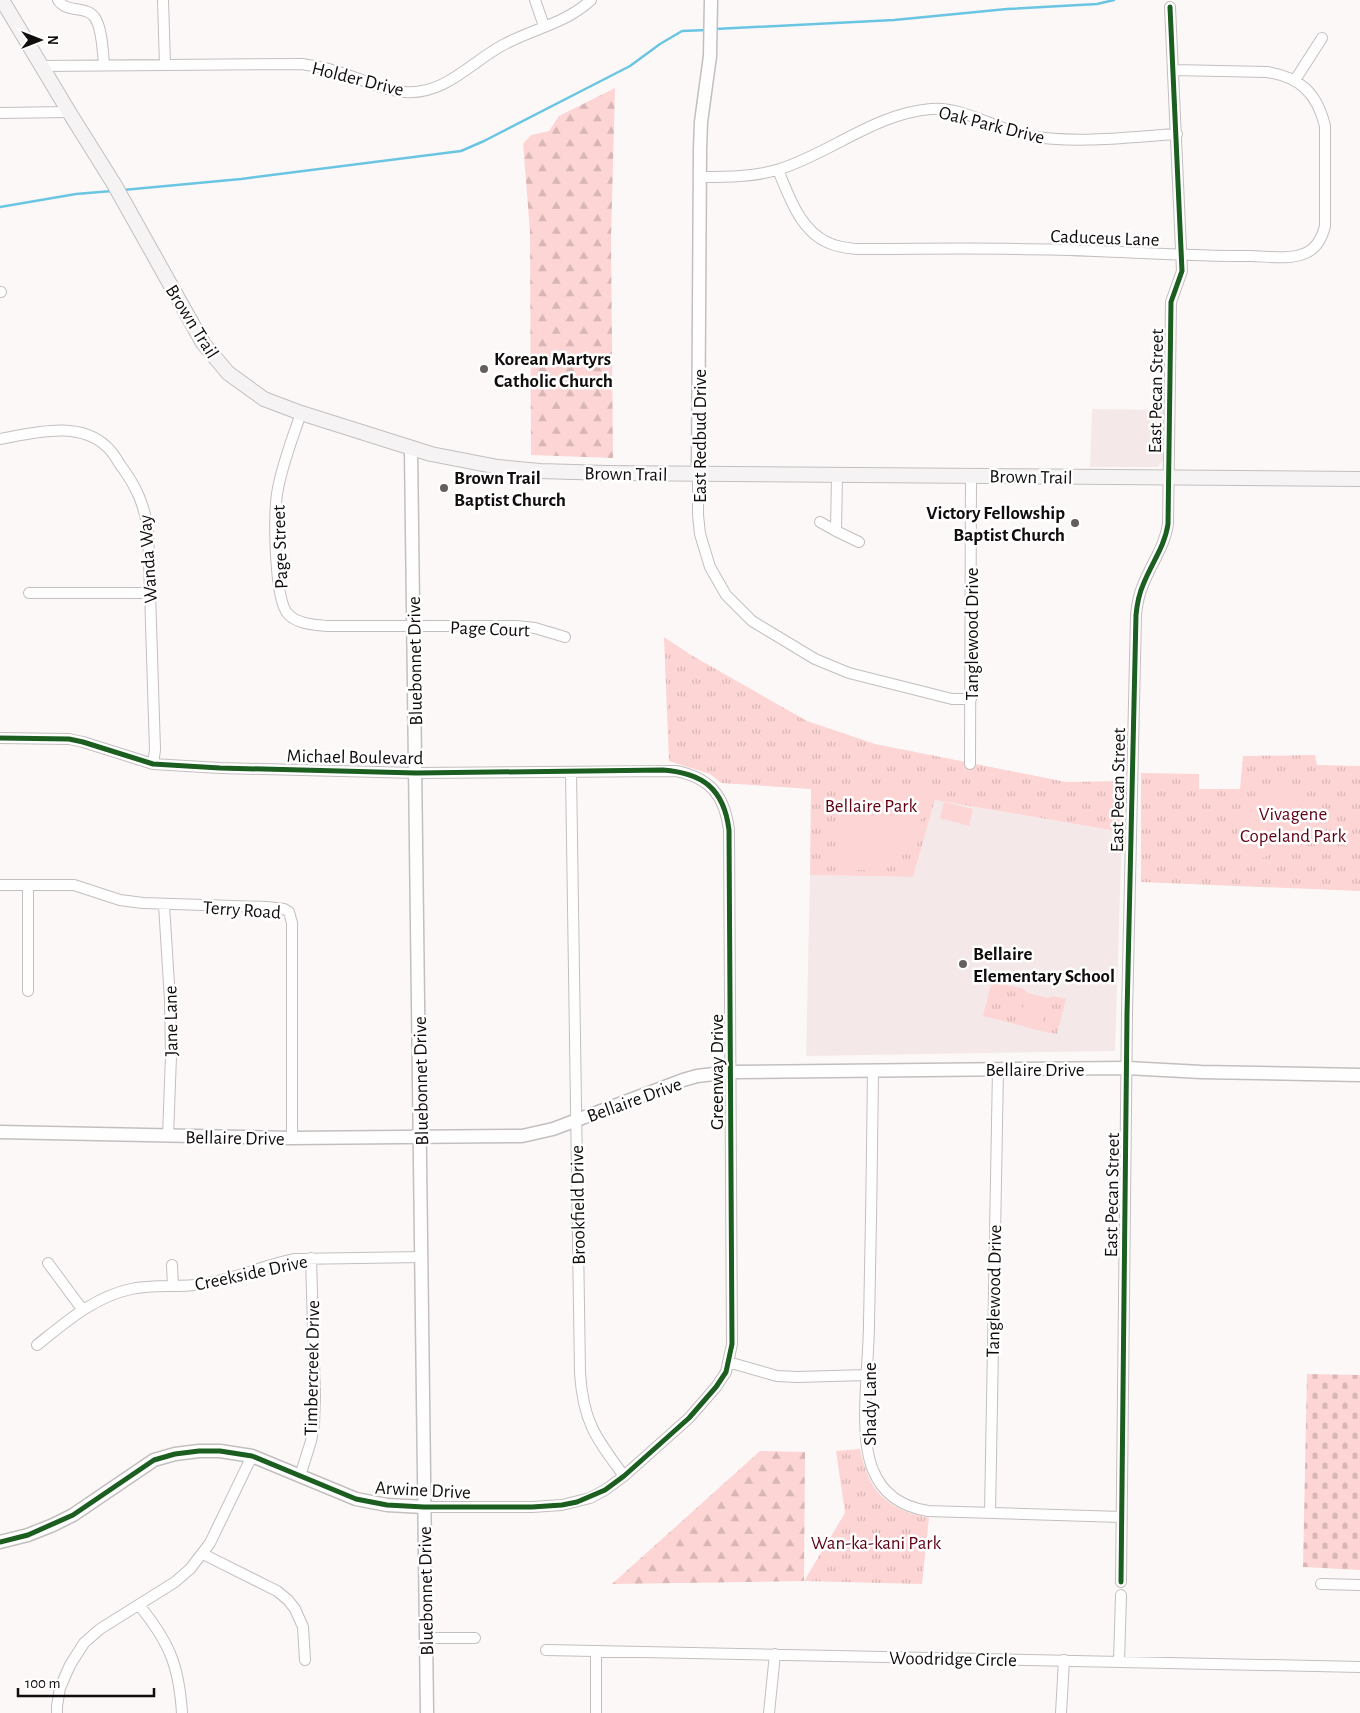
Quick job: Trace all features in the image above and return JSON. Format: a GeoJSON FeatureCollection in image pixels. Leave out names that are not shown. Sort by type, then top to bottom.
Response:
{"type":"FeatureCollection","features":[{"type":"Feature","properties":{"kind":"main road","name":"Brown Trail"},"geometry":{"type":"LineString","coordinates":[[2,0],[65,107],[114,184],[203,344],[228,373],[264,398],[301,414],[431,454],[498,467],[540,471],[1360,479]]}},
{"type":"Feature","properties":{"kind":"street"},"geometry":{"type":"LineString","coordinates":[[58,0],[60,4],[68,9],[88,12],[94,16],[98,23],[104,65]]}},
{"type":"Feature","properties":{"kind":"street"},"geometry":{"type":"LineString","coordinates":[[163,0],[166,65]]}},
{"type":"Feature","properties":{"kind":"street"},"geometry":{"type":"LineString","coordinates":[[535,0],[544,26]]}},
{"type":"Feature","properties":{"kind":"street","name":"Holder Drive"},"geometry":{"type":"LineString","coordinates":[[41,66],[302,64],[332,70],[391,90],[422,91],[435,88],[451,80],[502,46],[578,12],[591,0]]}},
{"type":"Feature","properties":{"kind":"street","name":"East Redbud Drive"},"geometry":{"type":"LineString","coordinates":[[711,0],[708,80],[701,122],[698,515],[705,554],[717,581],[726,595],[752,621],[800,651],[849,674],[952,699],[970,699]]}},
{"type":"Feature","properties":{"kind":"street","name":"East Pecan Street"},"geometry":{"type":"LineString","coordinates":[[1121,1582],[1127,1068],[1136,615],[1142,585],[1167,534],[1171,310],[1174,292],[1182,271],[1170,7]]}},
{"type":"Feature","properties":{"kind":"street"},"geometry":{"type":"LineString","coordinates":[[1295,80],[1322,38]]}},
{"type":"Feature","properties":{"kind":"street","name":"Caduceus Lane"},"geometry":{"type":"LineString","coordinates":[[778,170],[797,212],[806,226],[827,243],[856,249],[1079,250],[1182,256],[1296,256],[1305,254],[1315,247],[1322,238],[1326,226],[1325,126],[1317,102],[1311,94],[1295,80],[1280,74],[1267,72],[1173,70]]}},
{"type":"Feature","properties":{"kind":"street"},"geometry":{"type":"LineString","coordinates":[[0,113],[50,112],[65,107]]}},
{"type":"Feature","properties":{"kind":"street","name":"Oak Park Drive"},"geometry":{"type":"LineString","coordinates":[[701,177],[734,177],[778,170],[901,114],[932,108],[958,112],[1016,134],[1057,140],[1177,134]]}},
{"type":"Feature","properties":{"kind":"street","name":"Page Street"},"geometry":{"type":"LineString","coordinates":[[301,414],[277,492],[275,510],[278,580],[280,596],[285,610],[294,619],[312,624],[414,625]]}},
{"type":"Feature","properties":{"kind":"street","name":"Wanda Way"},"geometry":{"type":"LineString","coordinates":[[0,439],[60,430],[88,434],[108,448],[131,479],[145,509],[148,529],[155,750],[153,764]]}},
{"type":"Feature","properties":{"kind":"street","name":"Bluebonnet Drive"},"geometry":{"type":"LineString","coordinates":[[411,449],[427,1713]]}},
{"type":"Feature","properties":{"kind":"street"},"geometry":{"type":"LineString","coordinates":[[836,531],[837,475]]}},
{"type":"Feature","properties":{"kind":"street","name":"Tanglewood Drive"},"geometry":{"type":"LineString","coordinates":[[970,764],[971,475]]}},
{"type":"Feature","properties":{"kind":"street"},"geometry":{"type":"LineString","coordinates":[[820,522],[860,542]]}},
{"type":"Feature","properties":{"kind":"street"},"geometry":{"type":"LineString","coordinates":[[29,593],[150,593]]}},
{"type":"Feature","properties":{"kind":"street","name":"Page Court"},"geometry":{"type":"LineString","coordinates":[[414,625],[516,626],[535,628],[565,637]]}},
{"type":"Feature","properties":{"kind":"street","name":"Michael Boulevard"},"geometry":{"type":"LineString","coordinates":[[0,738],[69,739],[153,764],[220,768],[416,773],[676,771],[688,773],[709,787]]}},
{"type":"Feature","properties":{"kind":"street","name":"Brookfield Drive"},"geometry":{"type":"LineString","coordinates":[[571,772],[581,1398],[588,1422],[599,1443],[624,1476]]}},
{"type":"Feature","properties":{"kind":"street","name":"Greenway Drive"},"geometry":{"type":"LineString","coordinates":[[709,787],[717,793],[723,804],[727,813],[729,830],[732,1344],[728,1362]]}},
{"type":"Feature","properties":{"kind":"street","name":"Terry Road"},"geometry":{"type":"LineString","coordinates":[[0,885],[74,885],[120,900],[164,905],[267,907],[284,909],[291,915],[292,1138]]}},
{"type":"Feature","properties":{"kind":"street"},"geometry":{"type":"LineString","coordinates":[[28,886],[28,991]]}},
{"type":"Feature","properties":{"kind":"street","name":"Jane Lane"},"geometry":{"type":"LineString","coordinates":[[164,905],[170,1000],[171,1056],[168,1136]]}},
{"type":"Feature","properties":{"kind":"street","name":"Bellaire Drive"},"geometry":{"type":"LineString","coordinates":[[0,1132],[292,1138],[522,1136],[553,1129],[683,1080],[697,1076],[731,1072],[1127,1068],[1201,1072],[1360,1075]]}},
{"type":"Feature","properties":{"kind":"street","name":"Tanglewood Drive"},"geometry":{"type":"LineString","coordinates":[[990,1513],[998,1069]]}},
{"type":"Feature","properties":{"kind":"street","name":"Shady Lane"},"geometry":{"type":"LineString","coordinates":[[873,1070],[865,1426],[872,1469],[885,1490],[911,1508],[928,1511],[1122,1516]]}},
{"type":"Feature","properties":{"kind":"street","name":"Creekside Drive"},"geometry":{"type":"LineString","coordinates":[[37,1345],[82,1309],[94,1302],[131,1289],[203,1284],[229,1279],[280,1262],[311,1258],[422,1257]]}},
{"type":"Feature","properties":{"kind":"street","name":"Timbercreek Drive"},"geometry":{"type":"LineString","coordinates":[[300,1476],[312,1441],[314,1425],[315,1395],[311,1258]]}},
{"type":"Feature","properties":{"kind":"street"},"geometry":{"type":"LineString","coordinates":[[48,1262],[82,1309]]}},
{"type":"Feature","properties":{"kind":"street"},"geometry":{"type":"LineString","coordinates":[[172,1265],[173,1286]]}},
{"type":"Feature","properties":{"kind":"street"},"geometry":{"type":"LineString","coordinates":[[728,1362],[777,1376],[867,1375]]}},
{"type":"Feature","properties":{"kind":"street","name":"Arwine Drive"},"geometry":{"type":"LineString","coordinates":[[0,1542],[28,1535],[73,1515],[154,1460],[175,1454],[199,1451],[220,1451],[252,1456],[369,1503],[424,1507],[562,1505],[590,1498],[624,1476],[689,1418],[716,1387],[726,1372],[728,1362]]}},
{"type":"Feature","properties":{"kind":"street"},"geometry":{"type":"LineString","coordinates":[[57,1713],[56,1706],[60,1688],[70,1665],[84,1644],[100,1629],[175,1582],[203,1554],[252,1456]]}},
{"type":"Feature","properties":{"kind":"street"},"geometry":{"type":"LineString","coordinates":[[203,1554],[277,1591],[288,1600],[296,1609],[303,1627],[305,1660]]}},
{"type":"Feature","properties":{"kind":"street"},"geometry":{"type":"LineString","coordinates":[[1321,1584],[1360,1585]]}},
{"type":"Feature","properties":{"kind":"street"},"geometry":{"type":"LineString","coordinates":[[1119,1662],[1121,1595]]}},
{"type":"Feature","properties":{"kind":"street"},"geometry":{"type":"LineString","coordinates":[[139,1605],[158,1628],[172,1655],[181,1690],[182,1713]]}},
{"type":"Feature","properties":{"kind":"street"},"geometry":{"type":"LineString","coordinates":[[426,1638],[475,1638]]}},
{"type":"Feature","properties":{"kind":"street","name":"Woodridge Circle"},"geometry":{"type":"LineString","coordinates":[[546,1650],[1360,1667]]}},
{"type":"Feature","properties":{"kind":"street"},"geometry":{"type":"LineString","coordinates":[[596,1651],[596,1713]]}},
{"type":"Feature","properties":{"kind":"street"},"geometry":{"type":"LineString","coordinates":[[769,1713],[775,1654]]}},
{"type":"Feature","properties":{"kind":"street"},"geometry":{"type":"LineString","coordinates":[[1061,1713],[1064,1660]]}},
{"type":"Feature","properties":{"kind":"shaded area"},"geometry":{"type":"Polygon","coordinates":[[[1092,409],[1164,410],[1163,460],[1158,467],[1090,467],[1092,409]]]}},
{"type":"Feature","properties":{"kind":"shaded area","name":"Bellaire Elementary School"},"geometry":{"type":"Polygon","coordinates":[[[935,800],[1122,832],[1115,1051],[806,1056],[810,875],[913,877],[935,800]]]}},
{"type":"Feature","properties":{"kind":"green space"},"geometry":{"type":"Polygon","coordinates":[[[615,88],[611,239],[613,458],[531,455],[530,231],[523,144],[531,135],[549,131],[559,116],[615,88]]]}},
{"type":"Feature","properties":{"kind":"green space","name":"Bellaire Park"},"geometry":{"type":"Polygon","coordinates":[[[664,637],[691,655],[807,721],[875,744],[1066,782],[1123,781],[1122,832],[935,800],[913,877],[810,875],[811,789],[721,783],[710,774],[669,761],[664,637]]]}},
{"type":"Feature","properties":{"kind":"green space","name":"Vivagene Copeland Park"},"geometry":{"type":"Polygon","coordinates":[[[1315,755],[1317,765],[1360,766],[1360,891],[1141,882],[1141,773],[1199,774],[1199,789],[1240,789],[1243,756],[1315,755]]]}},
{"type":"Feature","properties":{"kind":"green space"},"geometry":{"type":"Polygon","coordinates":[[[849,784],[933,787],[909,853],[866,870],[837,870],[840,794],[841,788],[849,784]]]}},
{"type":"Feature","properties":{"kind":"green space"},"geometry":{"type":"Polygon","coordinates":[[[1289,785],[1313,830],[1256,862],[1232,817],[1289,785]]]}},
{"type":"Feature","properties":{"kind":"green space"},"geometry":{"type":"Polygon","coordinates":[[[944,802],[973,809],[969,826],[940,818],[944,802]]]}},
{"type":"Feature","properties":{"kind":"green space"},"geometry":{"type":"Polygon","coordinates":[[[992,981],[1024,989],[1027,993],[1019,1025],[983,1016],[992,981]]]}},
{"type":"Feature","properties":{"kind":"green space"},"geometry":{"type":"Polygon","coordinates":[[[1027,993],[1048,998],[1040,1031],[1019,1025],[1027,993]]]}},
{"type":"Feature","properties":{"kind":"green space"},"geometry":{"type":"Polygon","coordinates":[[[1053,996],[1066,999],[1057,1034],[1040,1031],[1048,998],[1053,996]]]}},
{"type":"Feature","properties":{"kind":"green space"},"geometry":{"type":"Polygon","coordinates":[[[1307,1374],[1360,1375],[1360,1570],[1303,1567],[1307,1374]]]}},
{"type":"Feature","properties":{"kind":"green space","name":"Wan-ka-kani Park"},"geometry":{"type":"Polygon","coordinates":[[[860,1449],[869,1477],[874,1487],[882,1496],[891,1504],[901,1509],[929,1518],[922,1584],[804,1581],[845,1513],[836,1451],[860,1449]]]}},
{"type":"Feature","properties":{"kind":"green space"},"geometry":{"type":"Polygon","coordinates":[[[760,1451],[805,1452],[804,1581],[612,1584],[760,1451]]]}},
{"type":"Feature","properties":{"kind":"waterway"},"geometry":{"type":"LineString","coordinates":[[715,29],[894,20],[1007,9],[1097,4],[1114,0]]}},
{"type":"Feature","properties":{"kind":"waterway"},"geometry":{"type":"LineString","coordinates":[[123,190],[241,179],[461,151],[630,66],[682,31],[707,30]]}},
{"type":"Feature","properties":{"kind":"waterway"},"geometry":{"type":"LineString","coordinates":[[0,207],[76,194],[112,191]]}},
{"type":"Feature","properties":{"kind":"cycle path"},"geometry":{"type":"LineString","coordinates":[[1121,1582],[1127,1014],[1136,615],[1142,588],[1161,547],[1168,524],[1171,302],[1182,271],[1170,7]]}},
{"type":"Feature","properties":{"kind":"cycle path"},"geometry":{"type":"LineString","coordinates":[[0,738],[69,739],[153,764],[220,768],[416,773],[663,770],[689,775],[700,779],[709,786],[722,804],[729,830],[732,1344],[726,1372],[716,1387],[689,1418],[624,1476],[605,1490],[577,1502],[532,1507],[387,1505],[356,1499],[252,1456],[220,1451],[199,1451],[175,1454],[154,1460],[73,1515],[28,1535],[0,1542]]}},
{"type":"Feature","properties":{"kind":"place","name":"Korean Martyrs Catholic Church"},"geometry":{"type":"Point","coordinates":[484,369]}},
{"type":"Feature","properties":{"kind":"place","name":"Brown Trail Baptist Church"},"geometry":{"type":"Point","coordinates":[444,488]}},
{"type":"Feature","properties":{"kind":"place","name":"Victory Fellowship Baptist Church"},"geometry":{"type":"Point","coordinates":[1075,523]}},
{"type":"Feature","properties":{"kind":"place","name":"Bellaire Elementary School"},"geometry":{"type":"Point","coordinates":[963,964]}}]}
